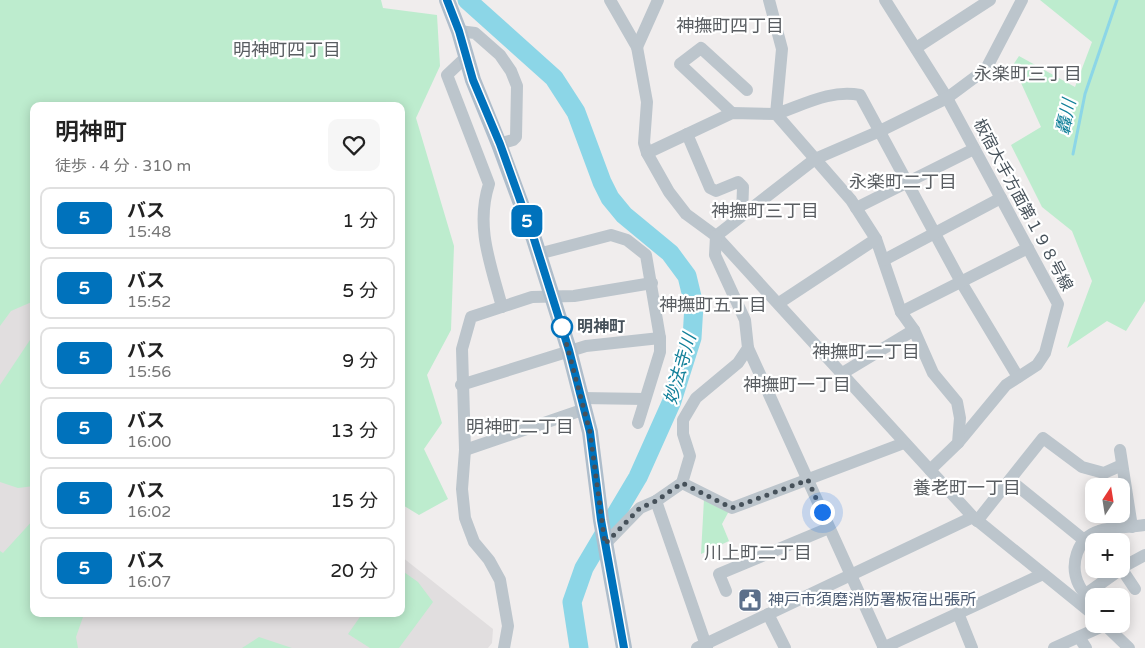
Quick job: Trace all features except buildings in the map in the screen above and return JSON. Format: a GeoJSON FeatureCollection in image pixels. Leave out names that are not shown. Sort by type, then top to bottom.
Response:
{"type":"FeatureCollection","features":[{"type":"Feature","properties":{"kind":"main road"},"geometry":{"type":"LineString","coordinates":[[446,0],[459,31],[465,58],[500,144],[553,297],[569,350],[583,404],[624,648]]}},
{"type":"Feature","properties":{"kind":"street"},"geometry":{"type":"LineString","coordinates":[[610,0],[637,47],[646,102],[644,143],[647,153],[668,192],[686,214],[716,236],[779,303],[840,374],[975,519],[1085,608]]}},
{"type":"Feature","properties":{"kind":"street"},"geometry":{"type":"LineString","coordinates":[[637,47],[658,0]]}},
{"type":"Feature","properties":{"kind":"street","name":"板宿大手方面第１９８号線"},"geometry":{"type":"LineString","coordinates":[[884,0],[947,98],[1058,304],[1045,353],[1037,365],[1006,385],[958,443],[930,470]]}},
{"type":"Feature","properties":{"kind":"street"},"geometry":{"type":"LineString","coordinates":[[916,48],[990,0]]}},
{"type":"Feature","properties":{"kind":"street"},"geometry":{"type":"LineString","coordinates":[[1022,0],[986,69],[947,98],[880,131],[815,159],[716,236],[715,255],[745,320],[748,348],[884,648],[1043,574]]}},
{"type":"Feature","properties":{"kind":"street"},"geometry":{"type":"LineString","coordinates":[[771,1],[782,49],[776,114],[856,208],[876,238],[901,312],[914,330],[933,373],[957,402],[960,418],[958,443]]}},
{"type":"Feature","properties":{"kind":"street"},"geometry":{"type":"LineString","coordinates":[[459,31],[475,33],[490,45],[511,71],[516,86],[516,137],[513,140],[500,144]]}},
{"type":"Feature","properties":{"kind":"street"},"geometry":{"type":"LineString","coordinates":[[732,113],[680,64],[701,48],[747,90]]}},
{"type":"Feature","properties":{"kind":"street"},"geometry":{"type":"LineString","coordinates":[[465,58],[447,75],[489,184],[484,198],[482,225],[502,307]]}},
{"type":"Feature","properties":{"kind":"street"},"geometry":{"type":"LineString","coordinates":[[647,153],[732,113],[776,114],[832,94],[848,93],[860,95],[961,282],[1018,377]]}},
{"type":"Feature","properties":{"kind":"street"},"geometry":{"type":"LineString","coordinates":[[687,134],[710,188],[716,190],[738,182],[743,187],[742,215]]}},
{"type":"Feature","properties":{"kind":"street"},"geometry":{"type":"LineString","coordinates":[[856,208],[974,150]]}},
{"type":"Feature","properties":{"kind":"street"},"geometry":{"type":"LineString","coordinates":[[884,260],[1001,198]]}},
{"type":"Feature","properties":{"kind":"street"},"geometry":{"type":"LineString","coordinates":[[538,254],[611,235],[627,240],[646,254],[660,338],[660,352],[638,423]]}},
{"type":"Feature","properties":{"kind":"street"},"geometry":{"type":"LineString","coordinates":[[779,303],[876,238]]}},
{"type":"Feature","properties":{"kind":"street"},"geometry":{"type":"LineString","coordinates":[[901,312],[1028,248]]}},
{"type":"Feature","properties":{"kind":"street"},"geometry":{"type":"LineString","coordinates":[[504,648],[508,626],[500,580],[489,560],[474,542],[465,518],[462,489],[465,450],[461,385],[462,349],[471,317],[532,297],[574,296],[652,283]]}},
{"type":"Feature","properties":{"kind":"street"},"geometry":{"type":"LineString","coordinates":[[840,374],[914,330]]}},
{"type":"Feature","properties":{"kind":"street"},"geometry":{"type":"LineString","coordinates":[[461,385],[569,350],[586,346],[660,338]]}},
{"type":"Feature","properties":{"kind":"street"},"geometry":{"type":"LineString","coordinates":[[605,542],[640,508],[656,501],[682,483],[690,456],[683,434],[683,420],[696,398],[738,363],[748,348]]}},
{"type":"Feature","properties":{"kind":"street"},"geometry":{"type":"LineString","coordinates":[[465,450],[583,404],[645,399]]}},
{"type":"Feature","properties":{"kind":"street"},"geometry":{"type":"LineString","coordinates":[[656,501],[703,647],[851,574],[975,519],[1010,480],[1043,438],[1082,467],[1104,472],[1122,465]]}},
{"type":"Feature","properties":{"kind":"street"},"geometry":{"type":"LineString","coordinates":[[682,483],[732,508],[904,443]]}},
{"type":"Feature","properties":{"kind":"street"},"geometry":{"type":"LineString","coordinates":[[1120,450],[1132,527]]}},
{"type":"Feature","properties":{"kind":"street"},"geometry":{"type":"LineString","coordinates":[[1010,480],[1084,540]]}},
{"type":"Feature","properties":{"kind":"street"},"geometry":{"type":"LineString","coordinates":[[1085,593],[1079,586],[1074,567],[1077,552],[1084,540],[1097,531],[1108,528],[1145,525]]}},
{"type":"Feature","properties":{"kind":"street"},"geometry":{"type":"LineString","coordinates":[[726,591],[719,574],[828,528]]}},
{"type":"Feature","properties":{"kind":"street"},"geometry":{"type":"LineString","coordinates":[[1130,563],[1145,555]]}},
{"type":"Feature","properties":{"kind":"street"},"geometry":{"type":"LineString","coordinates":[[1100,588],[1111,578]]}},
{"type":"Feature","properties":{"kind":"street"},"geometry":{"type":"LineString","coordinates":[[1128,578],[1135,589]]}},
{"type":"Feature","properties":{"kind":"street"},"geometry":{"type":"LineString","coordinates":[[958,613],[972,648]]}},
{"type":"Feature","properties":{"kind":"street"},"geometry":{"type":"LineString","coordinates":[[768,614],[785,648]]}},
{"type":"Feature","properties":{"kind":"street"},"geometry":{"type":"LineString","coordinates":[[1054,648],[1087,633]]}},
{"type":"Feature","properties":{"kind":"street"},"geometry":{"type":"LineString","coordinates":[[1113,633],[1129,648]]}},
{"type":"Feature","properties":{"kind":"street"},"geometry":{"type":"LineString","coordinates":[[1079,637],[1086,648]]}},
{"type":"Feature","properties":{"kind":"shaded area"},"geometry":{"type":"Polygon","coordinates":[[[30,285],[30,591],[0,570],[0,319],[30,285]]]}},
{"type":"Feature","properties":{"kind":"shaded area"},"geometry":{"type":"Polygon","coordinates":[[[405,559],[493,629],[492,643],[488,648],[72,648],[61,617],[405,617],[405,559]]]}},
{"type":"Feature","properties":{"kind":"green space"},"geometry":{"type":"Polygon","coordinates":[[[0,0],[381,0],[383,8],[437,15],[440,66],[416,118],[454,246],[451,330],[427,375],[442,423],[424,449],[448,499],[419,515],[405,506],[405,102],[30,102],[30,303],[11,311],[0,326],[0,0]]]}},
{"type":"Feature","properties":{"kind":"green space"},"geometry":{"type":"Polygon","coordinates":[[[1040,0],[1145,0],[1145,301],[1126,331],[1107,321],[1067,348],[1092,281],[1072,231],[1042,207],[1011,145],[1041,127],[1013,65],[1019,56],[1075,87],[1092,42],[1040,0]]]}},
{"type":"Feature","properties":{"kind":"green space"},"geometry":{"type":"Polygon","coordinates":[[[30,340],[30,486],[18,488],[0,482],[0,385],[30,340]]]}},
{"type":"Feature","properties":{"kind":"green space"},"geometry":{"type":"Polygon","coordinates":[[[704,499],[729,511],[722,524],[729,541],[701,554],[704,499]]]}},
{"type":"Feature","properties":{"kind":"green space"},"geometry":{"type":"Polygon","coordinates":[[[30,523],[30,617],[83,617],[76,637],[78,648],[0,648],[0,551],[3,553],[30,523]]]}},
{"type":"Feature","properties":{"kind":"green space"},"geometry":{"type":"Polygon","coordinates":[[[405,573],[418,582],[433,602],[399,648],[370,648],[348,634],[360,617],[405,617],[405,573]]]}},
{"type":"Feature","properties":{"kind":"green space"},"geometry":{"type":"Polygon","coordinates":[[[259,637],[292,648],[242,648],[259,637]]]}},
{"type":"Feature","properties":{"kind":"waterway","name":"妙法寺川"},"geometry":{"type":"LineString","coordinates":[[467,0],[554,78],[576,112],[602,182],[610,198],[624,215],[670,253],[687,276],[694,305],[692,338],[672,401],[638,477],[584,568],[572,602],[579,648]]}},
{"type":"Feature","properties":{"kind":"waterway","name":"轟川"},"geometry":{"type":"LineString","coordinates":[[1073,154],[1085,94],[1117,0]]}},
{"type":"Feature","properties":{"kind":"bus line","name":"5"},"geometry":{"type":"LineString","coordinates":[[447,0],[459,31],[466,61],[500,144],[534,239],[569,350],[590,432],[601,520],[624,648]]}},
{"type":"Feature","properties":{"kind":"place","name":"明神町"},"geometry":{"type":"Point","coordinates":[562,327]}},
{"type":"Feature","properties":{"kind":"place","name":"神戸市須磨消防署板宿出張所"},"geometry":{"type":"Point","coordinates":[750,600]}},
{"type":"Feature","properties":{"kind":"district","name":"神撫町四丁目"},"geometry":{"type":"Point","coordinates":[730,26]}},
{"type":"Feature","properties":{"kind":"district","name":"明神町四丁目"},"geometry":{"type":"Point","coordinates":[287,50]}},
{"type":"Feature","properties":{"kind":"district","name":"永楽町三丁目"},"geometry":{"type":"Point","coordinates":[1028,74]}},
{"type":"Feature","properties":{"kind":"district","name":"永楽町二丁目"},"geometry":{"type":"Point","coordinates":[903,182]}},
{"type":"Feature","properties":{"kind":"district","name":"神撫町三丁目"},"geometry":{"type":"Point","coordinates":[765,211]}},
{"type":"Feature","properties":{"kind":"district","name":"神撫町五丁目"},"geometry":{"type":"Point","coordinates":[713,305]}},
{"type":"Feature","properties":{"kind":"district","name":"神撫町二丁目"},"geometry":{"type":"Point","coordinates":[866,352]}},
{"type":"Feature","properties":{"kind":"district","name":"神撫町一丁目"},"geometry":{"type":"Point","coordinates":[797,385]}},
{"type":"Feature","properties":{"kind":"district","name":"明神町二丁目"},"geometry":{"type":"Point","coordinates":[520,427]}},
{"type":"Feature","properties":{"kind":"district","name":"養老町一丁目"},"geometry":{"type":"Point","coordinates":[967,488]}},
{"type":"Feature","properties":{"kind":"district","name":"川上町二丁目"},"geometry":{"type":"Point","coordinates":[758,553]}},
{"type":"Feature","properties":{"kind":"route"},"geometry":{"type":"LineString","coordinates":[[562,327],[590,432],[605,544],[640,508],[656,501],[682,483],[732,508],[808,480],[822,512]]}}]}
